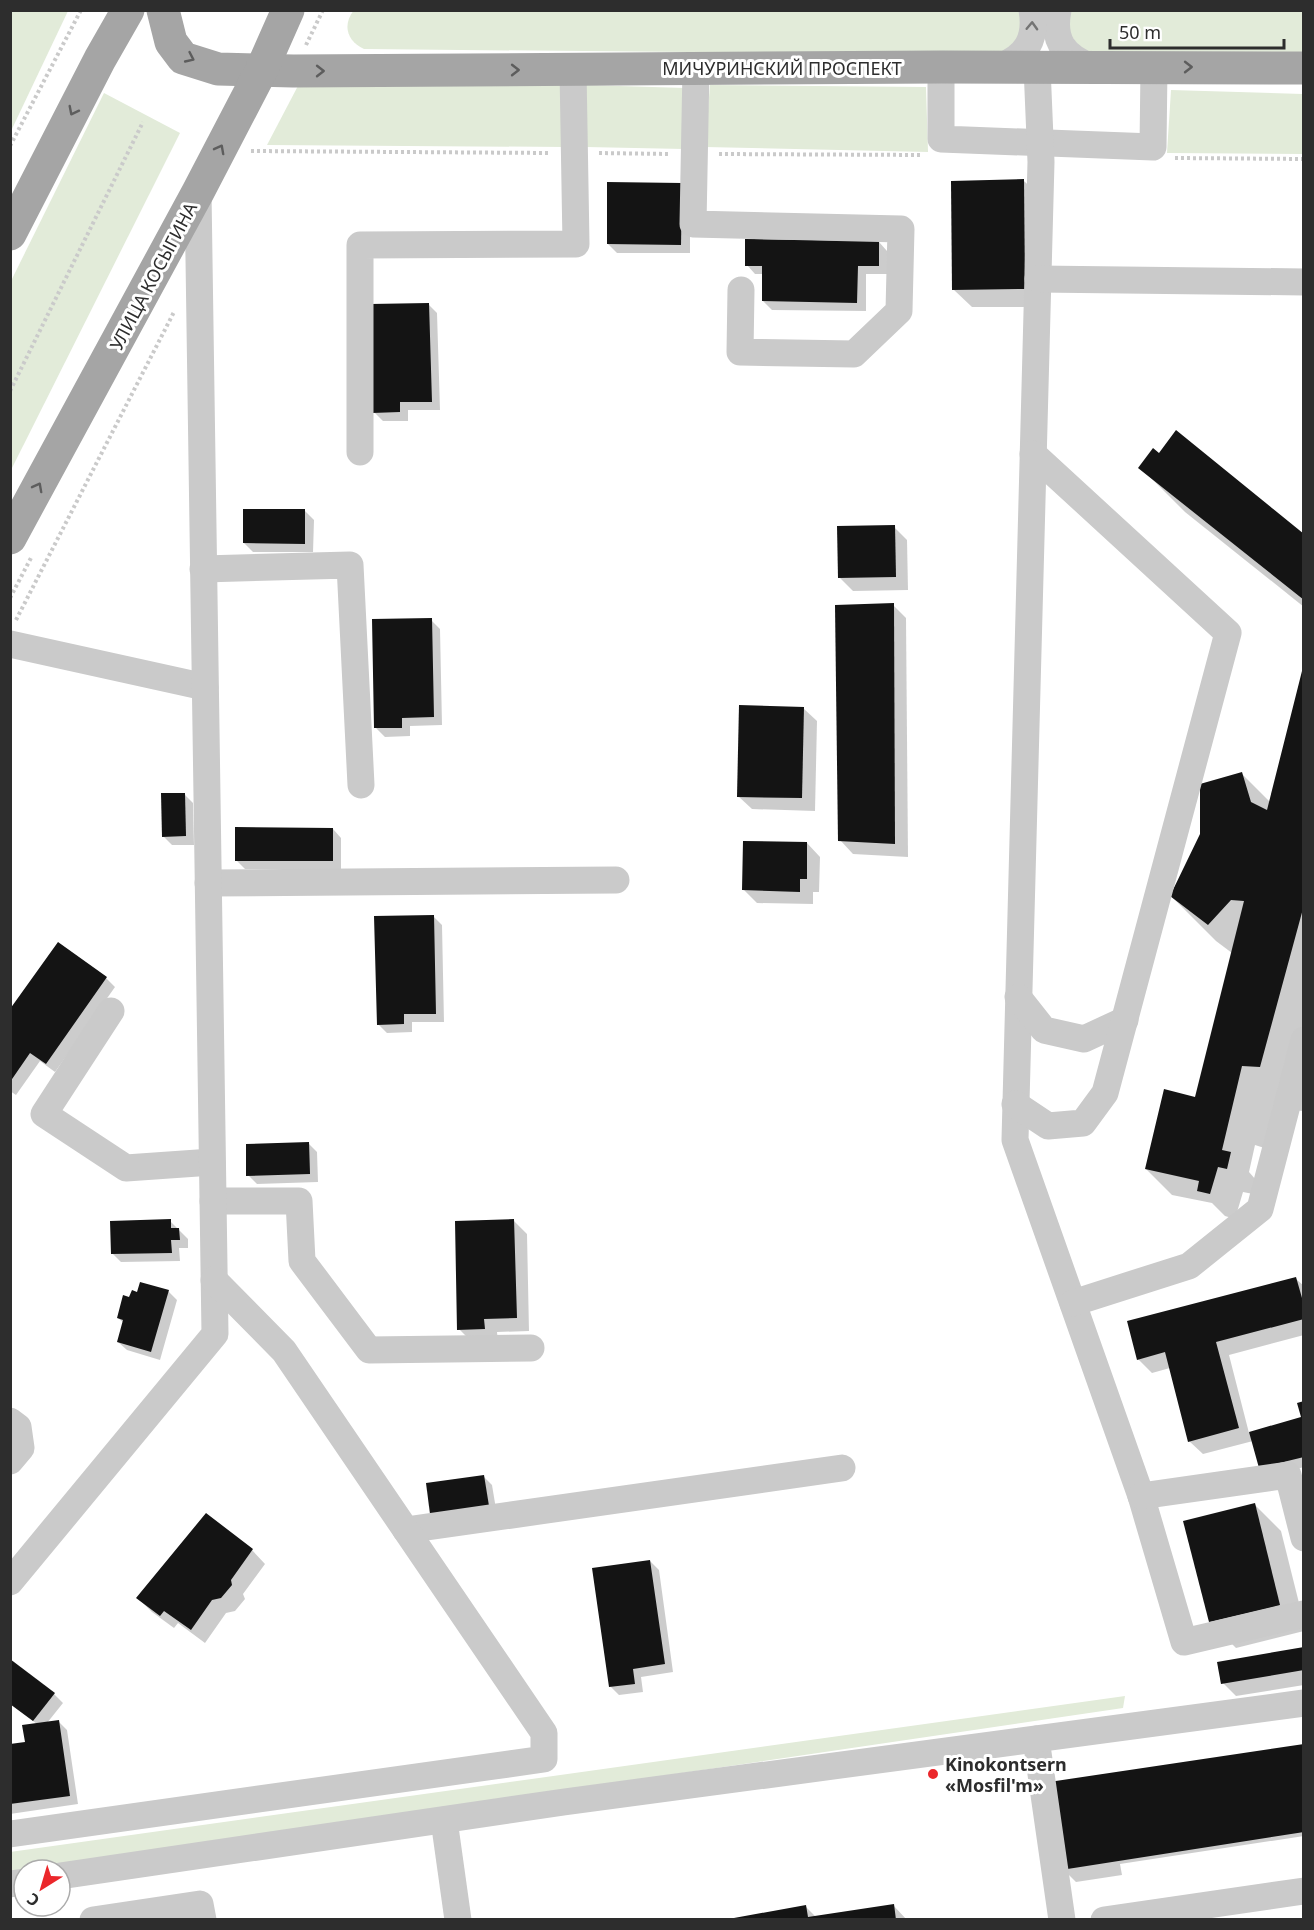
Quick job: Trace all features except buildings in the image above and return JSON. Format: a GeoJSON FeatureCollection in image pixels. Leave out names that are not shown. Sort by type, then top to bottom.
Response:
{"type":"FeatureCollection","features":[{"type":"Feature","properties":{"kind":"main road"},"geometry":{"type":"LineString","coordinates":[[10,234],[100,59],[128,10]]}},
{"type":"Feature","properties":{"kind":"main road","name":"УЛИЦА КОСЫГИНА"},"geometry":{"type":"LineString","coordinates":[[10,538],[198,192],[261,71],[288,10]]}},
{"type":"Feature","properties":{"kind":"main road"},"geometry":{"type":"LineString","coordinates":[[100,59],[172,13]]}},
{"type":"Feature","properties":{"kind":"main road","name":"МИЧУРИНСКИЙ ПРОСПЕКТ"},"geometry":{"type":"LineString","coordinates":[[172,13],[171,42],[183,58],[218,69],[261,71],[941,67],[1304,68]]}},
{"type":"Feature","properties":{"kind":"street"},"geometry":{"type":"LineString","coordinates":[[999,67],[1013,62],[1032,38],[1034,23],[1032,10]]}},
{"type":"Feature","properties":{"kind":"street"},"geometry":{"type":"LineString","coordinates":[[1058,10],[1056,23],[1058,38],[1066,52],[1077,61],[1092,67]]}},
{"type":"Feature","properties":{"kind":"street"},"geometry":{"type":"LineString","coordinates":[[941,67],[941,140],[1153,147],[1154,67]]}},
{"type":"Feature","properties":{"kind":"street"},"geometry":{"type":"LineString","coordinates":[[1037,67],[1040,142],[1038,279],[1014,1140],[1142,1496],[1184,1642],[1304,1614]]}},
{"type":"Feature","properties":{"kind":"street"},"geometry":{"type":"LineString","coordinates":[[696,68],[693,224],[901,229],[899,310],[854,354],[740,352],[741,290]]}},
{"type":"Feature","properties":{"kind":"street"},"geometry":{"type":"LineString","coordinates":[[360,452],[360,245],[576,244],[573,70]]}},
{"type":"Feature","properties":{"kind":"street"},"geometry":{"type":"LineString","coordinates":[[10,1582],[215,1334],[198,192]]}},
{"type":"Feature","properties":{"kind":"street"},"geometry":{"type":"LineString","coordinates":[[1038,279],[1304,282]]}},
{"type":"Feature","properties":{"kind":"street"},"geometry":{"type":"LineString","coordinates":[[1015,1104],[1048,1126],[1083,1123],[1105,1093],[1228,633],[1033,454]]}},
{"type":"Feature","properties":{"kind":"street"},"geometry":{"type":"LineString","coordinates":[[203,569],[350,565],[361,785]]}},
{"type":"Feature","properties":{"kind":"street"},"geometry":{"type":"LineString","coordinates":[[10,644],[205,687]]}},
{"type":"Feature","properties":{"kind":"street"},"geometry":{"type":"LineString","coordinates":[[208,884],[616,880]]}},
{"type":"Feature","properties":{"kind":"street"},"geometry":{"type":"LineString","coordinates":[[1018,997],[1044,1030],[1084,1039],[1125,1020]]}},
{"type":"Feature","properties":{"kind":"street"},"geometry":{"type":"LineString","coordinates":[[111,1011],[44,1114],[126,1168],[212,1162]]}},
{"type":"Feature","properties":{"kind":"street"},"geometry":{"type":"LineString","coordinates":[[1073,1303],[1189,1266],[1260,1209],[1304,1040]]}},
{"type":"Feature","properties":{"kind":"street"},"geometry":{"type":"LineString","coordinates":[[213,1201],[298,1201],[302,1261],[369,1350],[531,1348]]}},
{"type":"Feature","properties":{"kind":"street"},"geometry":{"type":"LineString","coordinates":[[10,1833],[544,1759],[544,1733],[284,1351],[214,1280]]}},
{"type":"Feature","properties":{"kind":"street"},"geometry":{"type":"LineString","coordinates":[[10,1422],[18,1427],[21,1448],[10,1461]]}},
{"type":"Feature","properties":{"kind":"street"},"geometry":{"type":"LineString","coordinates":[[406,1530],[842,1468]]}},
{"type":"Feature","properties":{"kind":"street"},"geometry":{"type":"LineString","coordinates":[[1142,1496],[1288,1475],[1304,1538]]}},
{"type":"Feature","properties":{"kind":"street"},"geometry":{"type":"LineString","coordinates":[[72,1874],[564,1802],[1304,1704]]}},
{"type":"Feature","properties":{"kind":"street"},"geometry":{"type":"LineString","coordinates":[[1036,1739],[1062,1920]]}},
{"type":"Feature","properties":{"kind":"street"},"geometry":{"type":"LineString","coordinates":[[444,1820],[458,1920]]}},
{"type":"Feature","properties":{"kind":"street"},"geometry":{"type":"LineString","coordinates":[[1104,1920],[1304,1891]]}},
{"type":"Feature","properties":{"kind":"street"},"geometry":{"type":"LineString","coordinates":[[93,1920],[200,1904],[203,1920]]}},
{"type":"Feature","properties":{"kind":"path"},"geometry":{"type":"LineString","coordinates":[[10,146],[81,10]]}},
{"type":"Feature","properties":{"kind":"path"},"geometry":{"type":"LineString","coordinates":[[10,391],[143,122]]}},
{"type":"Feature","properties":{"kind":"path"},"geometry":{"type":"LineString","coordinates":[[248,151],[927,155]]}},
{"type":"Feature","properties":{"kind":"path"},"geometry":{"type":"LineString","coordinates":[[1172,158],[1304,159]]}},
{"type":"Feature","properties":{"kind":"path"},"geometry":{"type":"LineString","coordinates":[[10,630],[179,302]]}},
{"type":"Feature","properties":{"kind":"green space"},"geometry":{"type":"Polygon","coordinates":[[[354,10],[1021,10],[1023,38],[1000,55],[364,49],[354,42],[348,32],[348,21],[354,10]]]}},
{"type":"Feature","properties":{"kind":"green space"},"geometry":{"type":"Polygon","coordinates":[[[10,11],[68,11],[11,131],[10,131],[10,11]]]}},
{"type":"Feature","properties":{"kind":"green space"},"geometry":{"type":"Polygon","coordinates":[[[1067,11],[1303,11],[1303,57],[1086,55],[1062,24],[1067,11]]]}},
{"type":"Feature","properties":{"kind":"green space"},"geometry":{"type":"Polygon","coordinates":[[[300,82],[563,84],[566,147],[267,145],[300,82]]]}},
{"type":"Feature","properties":{"kind":"green space"},"geometry":{"type":"Polygon","coordinates":[[[585,85],[686,88],[684,149],[586,147],[585,85]]]}},
{"type":"Feature","properties":{"kind":"green space"},"geometry":{"type":"Polygon","coordinates":[[[710,85],[926,87],[928,152],[705,147],[710,85]]]}},
{"type":"Feature","properties":{"kind":"green space"},"geometry":{"type":"Polygon","coordinates":[[[1171,90],[1303,94],[1303,154],[1167,153],[1171,90]]]}},
{"type":"Feature","properties":{"kind":"green space"},"geometry":{"type":"Polygon","coordinates":[[[104,93],[180,133],[11,470],[11,281],[104,93]]]}},
{"type":"Feature","properties":{"kind":"green space"},"geometry":{"type":"Polygon","coordinates":[[[1125,1696],[1123,1708],[72,1863],[72,1858],[12,1858],[11,1872],[10,1852],[1125,1696]]]}},
{"type":"Feature","properties":{"kind":"place","name":"Kinokontsern «Mosfil'm»"},"geometry":{"type":"Point","coordinates":[933,1774]}}]}
